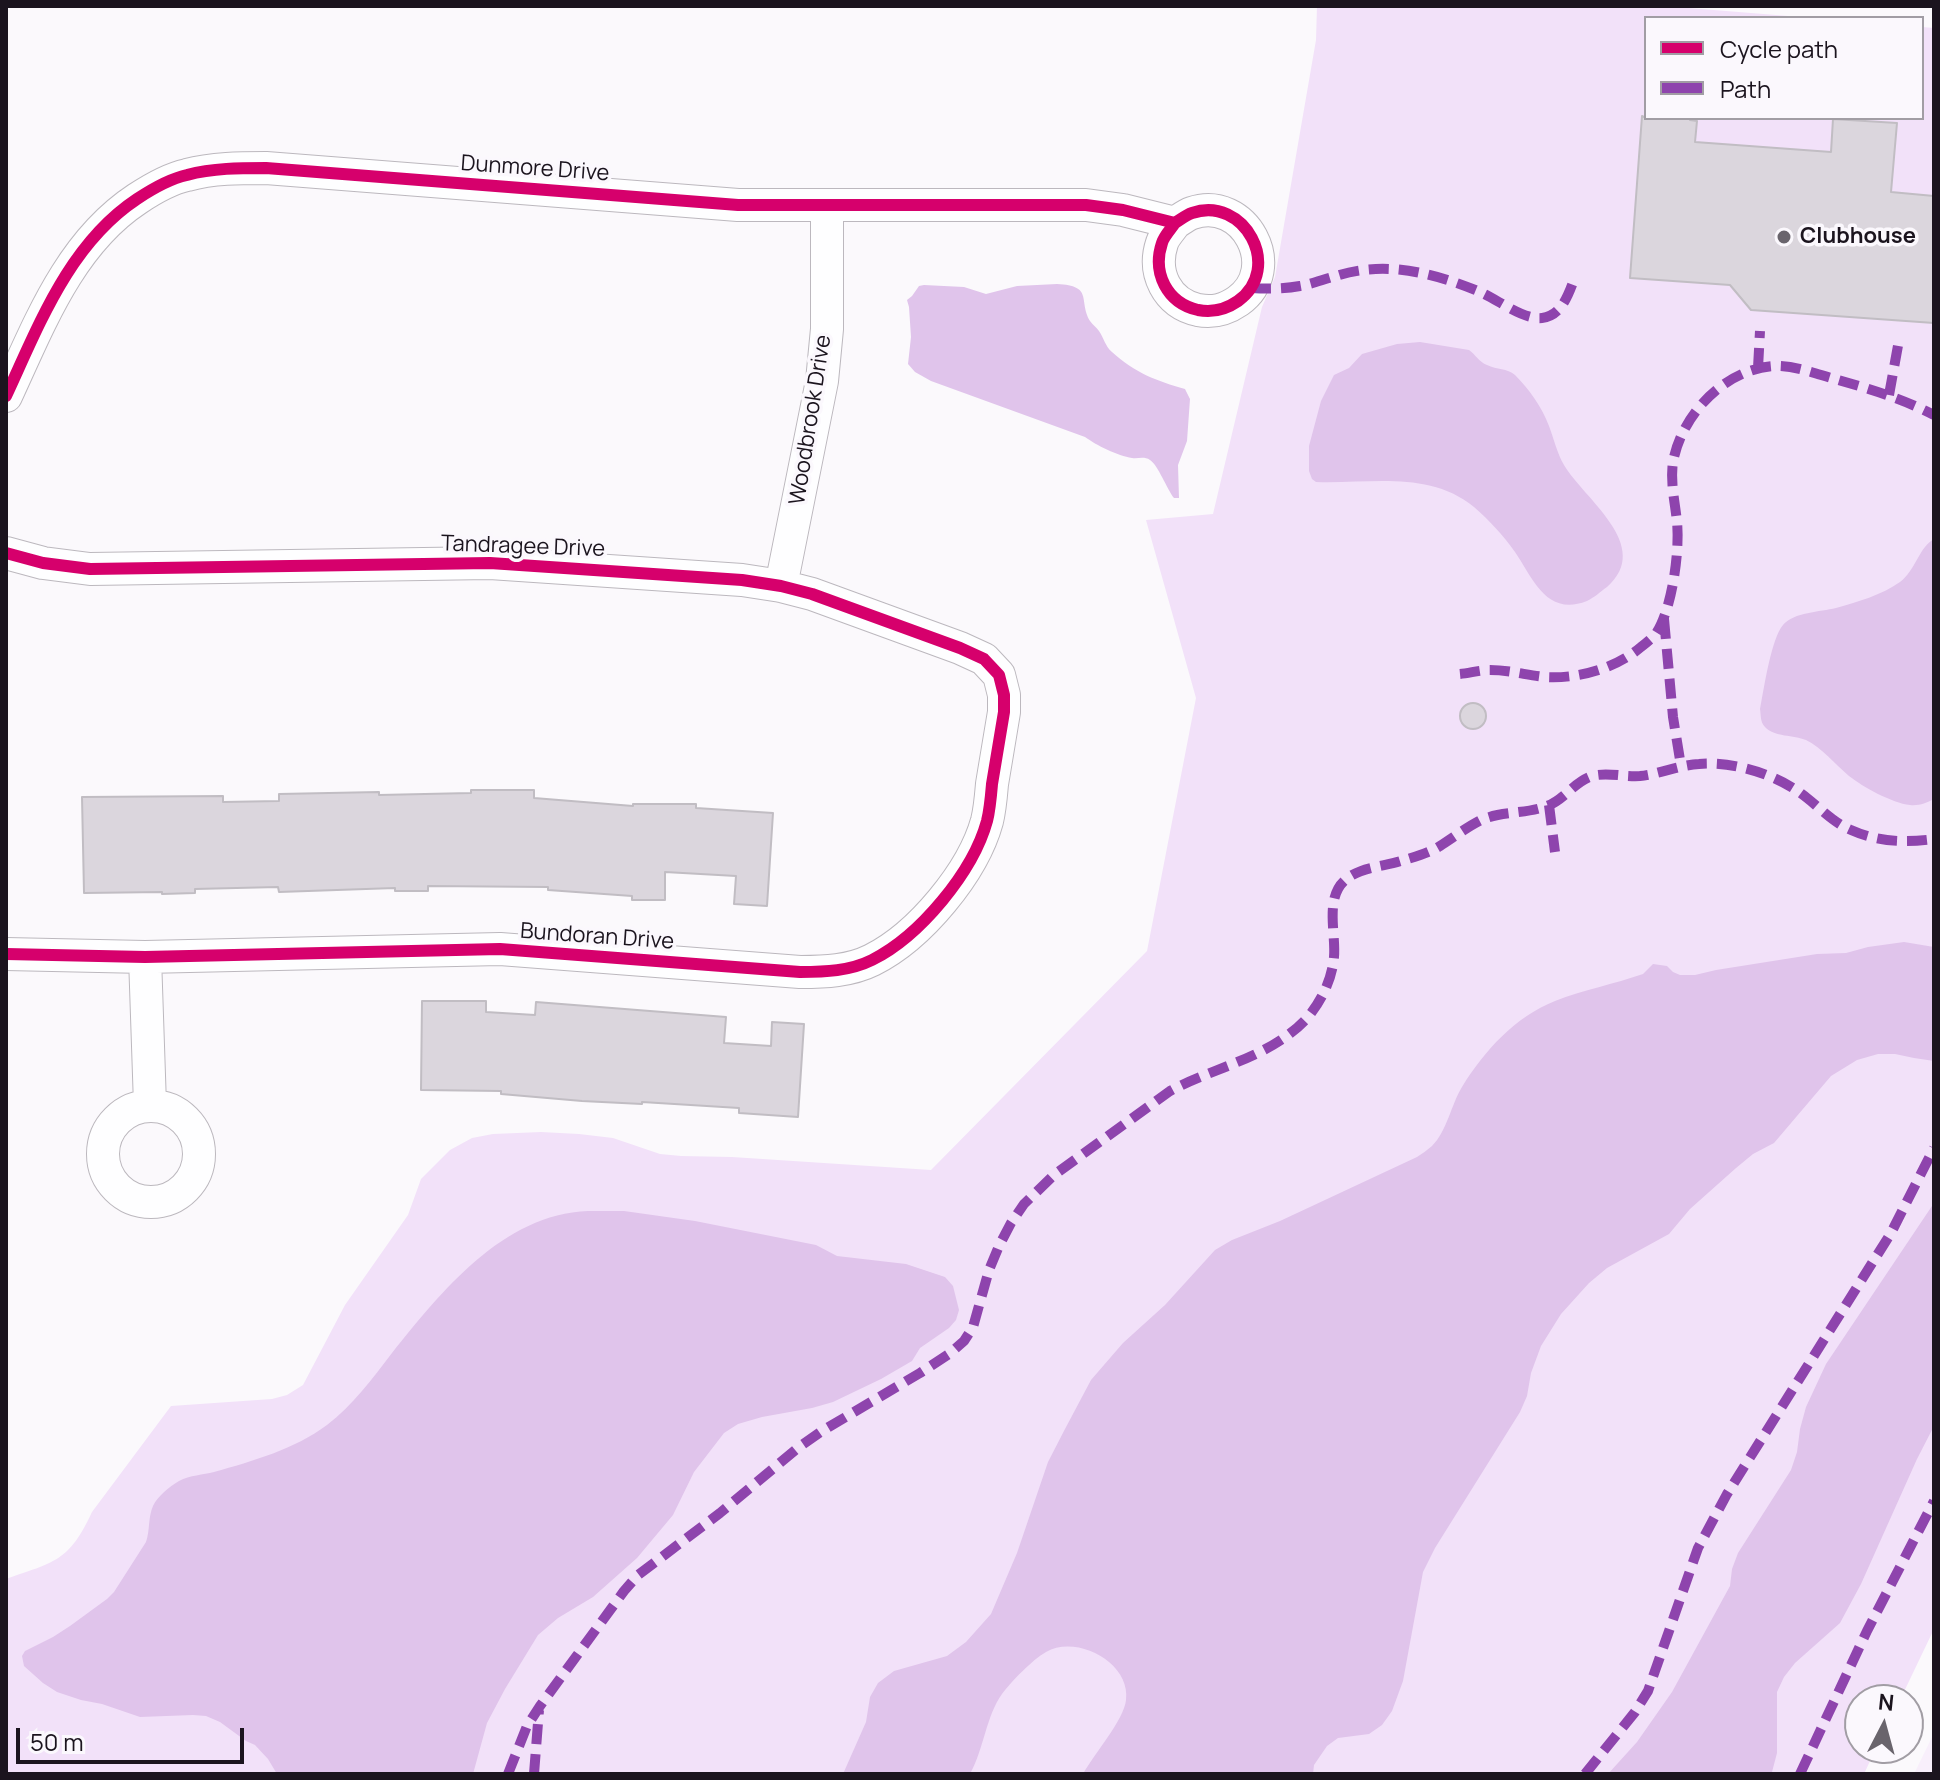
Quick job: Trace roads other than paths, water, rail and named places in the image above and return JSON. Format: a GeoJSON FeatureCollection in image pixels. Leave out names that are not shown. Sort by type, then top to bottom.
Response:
{"type":"FeatureCollection","features":[{"type":"Feature","properties":{"kind":"street","name":"Dunmore Drive"},"geometry":{"type":"LineString","coordinates":[[6,396],[48,307],[73,264],[96,233],[152,189],[185,175],[225,168],[266,168],[738,205],[1086,205],[1123,210],[1175,223]]}},
{"type":"Feature","properties":{"kind":"street","name":"Woodbrook Drive"},"geometry":{"type":"LineString","coordinates":[[781,586],[825,359],[827,206]]}},
{"type":"Feature","properties":{"kind":"street","name":"Tandragee Drive"},"geometry":{"type":"LineString","coordinates":[[6,553],[43,563],[90,569],[490,563],[742,580],[812,594],[960,648],[984,659],[999,675],[1004,695]]}},
{"type":"Feature","properties":{"kind":"street","name":"Bundoran Drive"},"geometry":{"type":"LineString","coordinates":[[6,954],[145,957],[500,949],[800,972],[831,972],[852,967],[872,960],[900,942],[935,909],[966,870],[987,820],[1004,695]]}},
{"type":"Feature","properties":{"kind":"street"},"geometry":{"type":"LineString","coordinates":[[145,957],[150,1105]]}},
{"type":"Feature","properties":{"kind":"place","name":"Clubhouse"},"geometry":{"type":"Point","coordinates":[1784,237]}}]}
